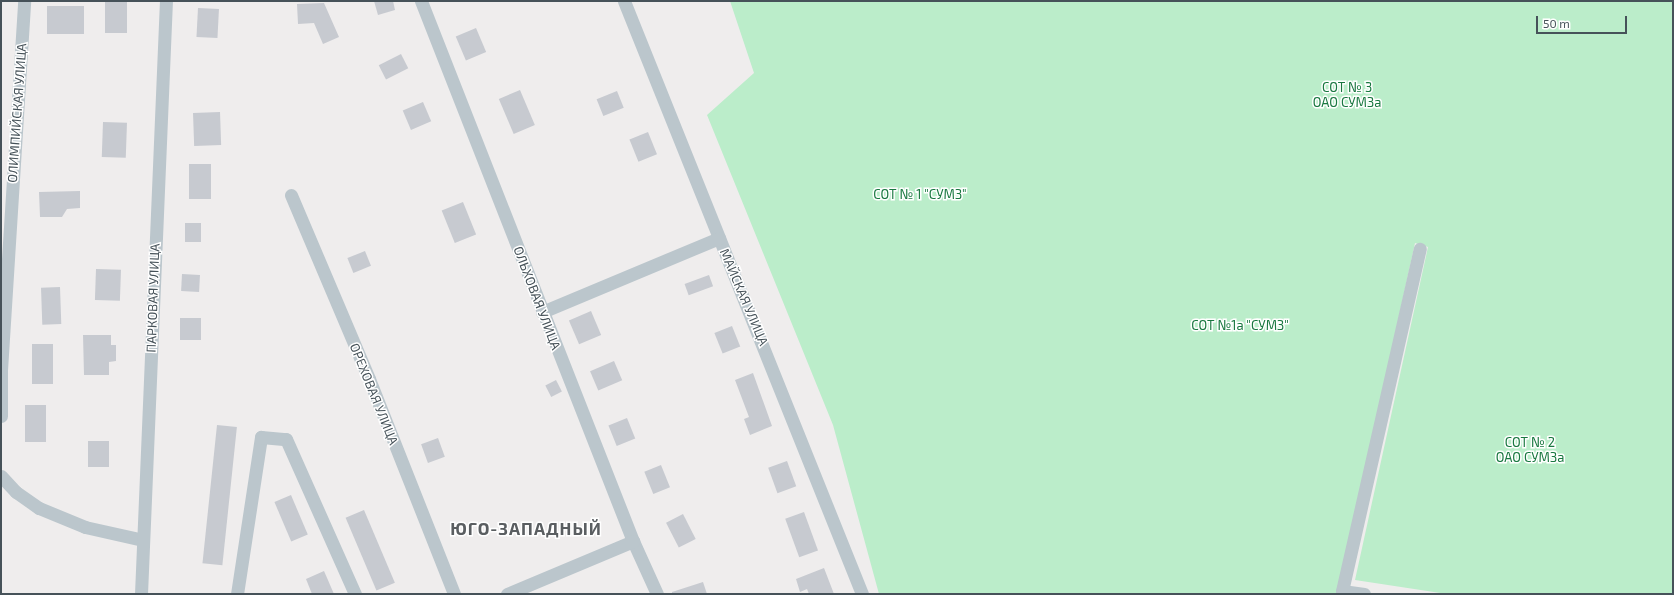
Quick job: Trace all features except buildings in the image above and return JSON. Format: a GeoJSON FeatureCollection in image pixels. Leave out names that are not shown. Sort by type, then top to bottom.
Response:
{"type":"FeatureCollection","features":[{"type":"Feature","properties":{"kind":"street","name":"ОЛИМПИЙСКАЯ УЛИЦА"},"geometry":{"type":"LineString","coordinates":[[1,416],[1,370],[24,1]]}},
{"type":"Feature","properties":{"kind":"street","name":"ПАРКОВАЯ УЛИЦА"},"geometry":{"type":"LineString","coordinates":[[141,594],[166,1]]}},
{"type":"Feature","properties":{"kind":"street","name":"ОЛЬХОВАЯ УЛИЦА"},"geometry":{"type":"LineString","coordinates":[[422,1],[542,312],[633,541],[657,594]]}},
{"type":"Feature","properties":{"kind":"street","name":"МАЙСКАЯ УЛИЦА"},"geometry":{"type":"LineString","coordinates":[[624,1],[719,238],[760,335],[862,594]]}},
{"type":"Feature","properties":{"kind":"street","name":"ОРЕХОВАЯ УЛИЦА"},"geometry":{"type":"LineString","coordinates":[[291,195],[369,379],[454,594]]}},
{"type":"Feature","properties":{"kind":"street"},"geometry":{"type":"LineString","coordinates":[[542,312],[719,238]]}},
{"type":"Feature","properties":{"kind":"street"},"geometry":{"type":"LineString","coordinates":[[1364,594],[1342,591],[1420,249]]}},
{"type":"Feature","properties":{"kind":"street"},"geometry":{"type":"LineString","coordinates":[[237,594],[261,436],[286,439],[356,594]]}},
{"type":"Feature","properties":{"kind":"street"},"geometry":{"type":"LineString","coordinates":[[1,476],[16,492],[39,508],[85,527],[143,540]]}},
{"type":"Feature","properties":{"kind":"street"},"geometry":{"type":"LineString","coordinates":[[508,594],[633,541]]}},
{"type":"Feature","properties":{"kind":"green space"},"geometry":{"type":"Polygon","coordinates":[[[730,1],[1673,1],[1673,594],[1447,594],[1355,580],[1428,247],[1415,243],[1338,594],[879,594],[833,425],[707,115],[754,73],[730,1]]]}},
{"type":"Feature","properties":{"kind":"district","name":"ЮГО-ЗАПАДНЫЙ"},"geometry":{"type":"Point","coordinates":[526,529]}},
{"type":"Feature","properties":{"kind":"park label","name":"СОТ № 3 ОАО СУМЗа"},"geometry":{"type":"Point","coordinates":[1347,96]}},
{"type":"Feature","properties":{"kind":"park label","name":"СОТ № 1 \"СУМЗ\""},"geometry":{"type":"Point","coordinates":[920,194]}},
{"type":"Feature","properties":{"kind":"park label","name":"СОТ №1а \"СУМЗ\""},"geometry":{"type":"Point","coordinates":[1240,325]}},
{"type":"Feature","properties":{"kind":"park label","name":"СОТ № 2 ОАО СУМЗа"},"geometry":{"type":"Point","coordinates":[1530,450]}}]}
